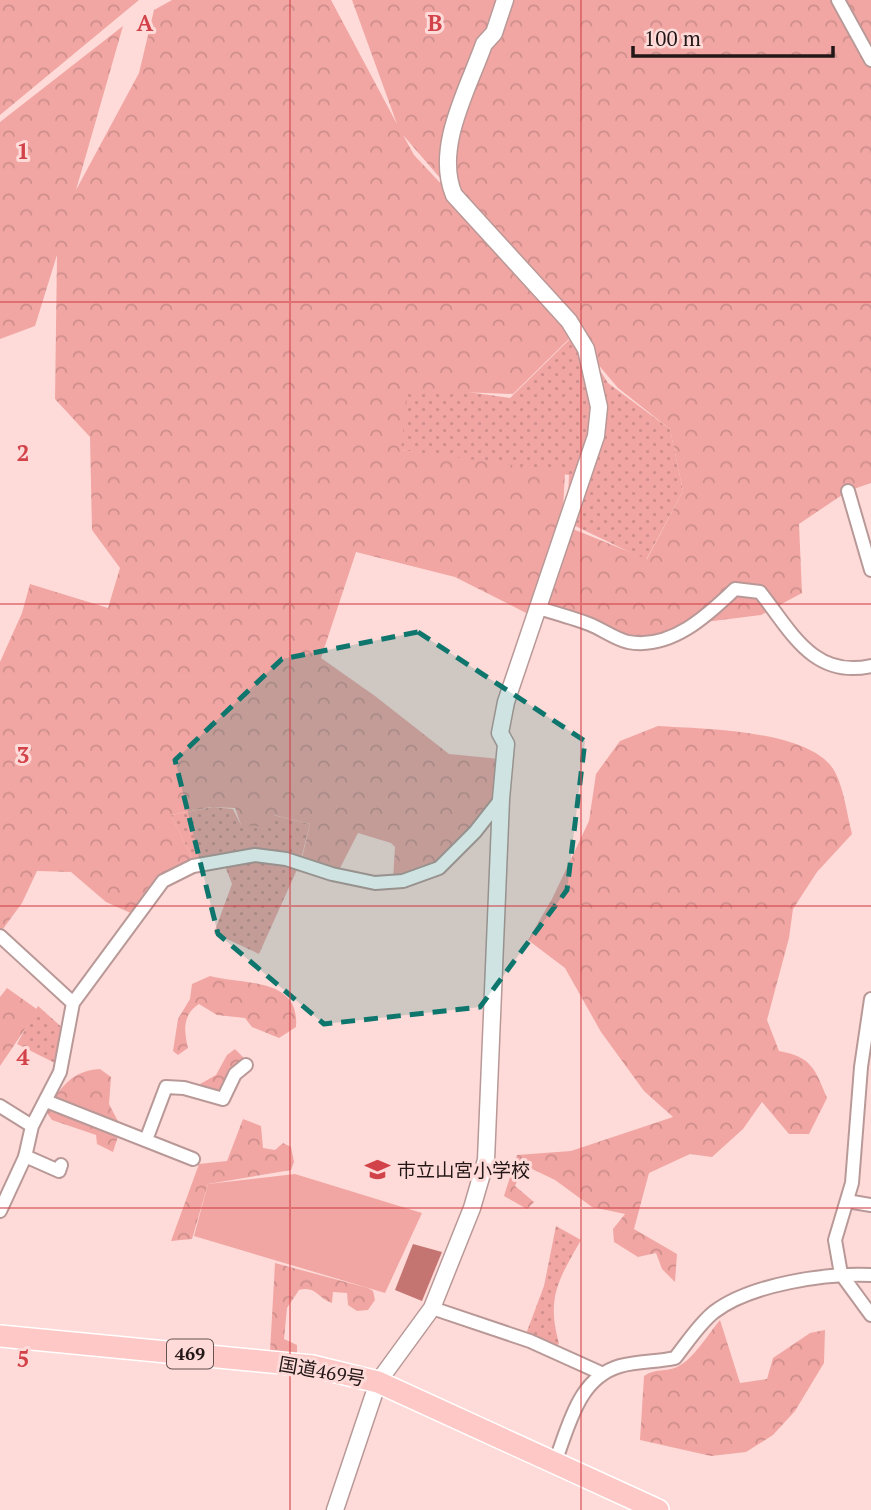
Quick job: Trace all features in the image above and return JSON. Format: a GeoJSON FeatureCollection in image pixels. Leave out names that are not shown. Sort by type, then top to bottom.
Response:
{"type":"FeatureCollection","features":[{"type":"Feature","properties":{"kind":"highway","name":"国道469号"},"geometry":{"type":"LineString","coordinates":[[0,1336],[312,1366],[378,1382],[658,1510]]}},
{"type":"Feature","properties":{"kind":"street"},"geometry":{"type":"LineString","coordinates":[[335,1510],[378,1382],[432,1308],[472,1208],[486,1160],[501,799],[506,744],[500,733],[506,702],[597,436],[599,407],[586,349],[569,321],[454,195],[448,181],[447,166],[453,132],[484,44],[494,33],[505,0]]}},
{"type":"Feature","properties":{"kind":"street"},"geometry":{"type":"LineString","coordinates":[[838,0],[871,61]]}},
{"type":"Feature","properties":{"kind":"street"},"geometry":{"type":"LineString","coordinates":[[848,491],[871,570]]}},
{"type":"Feature","properties":{"kind":"street"},"geometry":{"type":"LineString","coordinates":[[538,608],[590,624],[628,642],[653,641],[677,635],[711,612],[735,589],[760,592],[812,657],[830,666],[855,670],[871,666]]}},
{"type":"Feature","properties":{"kind":"street"},"geometry":{"type":"LineString","coordinates":[[0,1211],[25,1156],[32,1125],[60,1072],[73,1003],[163,881],[193,866],[255,855],[286,859],[332,874],[375,883],[403,881],[439,868],[475,832],[501,799]]}},
{"type":"Feature","properties":{"kind":"street"},"geometry":{"type":"LineString","coordinates":[[0,936],[73,1003]]}},
{"type":"Feature","properties":{"kind":"street"},"geometry":{"type":"LineString","coordinates":[[871,999],[847,1201],[835,1240],[841,1274],[871,1315]]}},
{"type":"Feature","properties":{"kind":"street"},"geometry":{"type":"LineString","coordinates":[[146,1140],[166,1087],[184,1088],[223,1100],[235,1074],[246,1066]]}},
{"type":"Feature","properties":{"kind":"street"},"geometry":{"type":"LineString","coordinates":[[46,1101],[193,1159]]}},
{"type":"Feature","properties":{"kind":"street"},"geometry":{"type":"LineString","coordinates":[[0,1106],[32,1125]]}},
{"type":"Feature","properties":{"kind":"street"},"geometry":{"type":"LineString","coordinates":[[25,1156],[59,1171],[61,1165]]}},
{"type":"Feature","properties":{"kind":"street"},"geometry":{"type":"LineString","coordinates":[[847,1201],[871,1205]]}},
{"type":"Feature","properties":{"kind":"street"},"geometry":{"type":"LineString","coordinates":[[555,1462],[578,1400],[601,1373],[622,1365],[675,1358],[711,1315],[747,1294],[841,1274],[871,1275]]}},
{"type":"Feature","properties":{"kind":"street"},"geometry":{"type":"LineString","coordinates":[[432,1308],[530,1340],[601,1373]]}},
{"type":"Feature","properties":{"kind":"highlighted area"},"geometry":{"type":"Polygon","coordinates":[[[418,632],[585,741],[567,890],[480,1007],[324,1024],[218,934],[175,760],[282,659],[418,632]]]}},
{"type":"Feature","properties":{"kind":"green space"},"geometry":{"type":"Polygon","coordinates":[[[0,0],[139,0],[0,115],[0,0]]]}},
{"type":"Feature","properties":{"kind":"green space"},"geometry":{"type":"Polygon","coordinates":[[[172,0],[331,0],[397,124],[352,0],[871,0],[871,483],[848,491],[799,524],[802,593],[761,615],[689,624],[643,639],[595,626],[541,600],[568,527],[647,559],[683,491],[670,429],[618,388],[573,335],[513,394],[408,390],[401,450],[565,472],[562,529],[530,615],[455,577],[356,552],[321,658],[449,754],[500,759],[501,799],[439,868],[393,880],[395,847],[391,843],[358,833],[339,870],[302,858],[310,824],[274,815],[269,827],[241,825],[235,808],[211,807],[171,815],[195,864],[162,882],[135,915],[106,902],[71,872],[37,871],[22,903],[0,933],[0,662],[22,613],[30,584],[108,608],[120,568],[92,530],[90,437],[55,399],[57,255],[35,326],[0,339],[0,122],[123,26],[76,190],[139,73],[154,10],[172,0]],[[403,135],[414,155],[478,222],[403,135]]]}},
{"type":"Feature","properties":{"kind":"green space"},"geometry":{"type":"Polygon","coordinates":[[[576,333],[608,383],[670,429],[683,491],[646,560],[567,522],[569,475],[400,450],[406,383],[510,398],[576,333]]]}},
{"type":"Feature","properties":{"kind":"green space"},"geometry":{"type":"Polygon","coordinates":[[[658,726],[754,734],[804,747],[823,758],[835,772],[852,834],[817,872],[793,909],[789,938],[767,1020],[779,1051],[806,1061],[819,1079],[827,1098],[809,1134],[789,1134],[762,1102],[743,1129],[712,1157],[690,1154],[649,1173],[634,1229],[677,1254],[675,1282],[662,1269],[656,1253],[638,1257],[614,1242],[613,1229],[625,1214],[592,1207],[555,1180],[524,1165],[515,1186],[534,1202],[527,1209],[504,1196],[517,1155],[571,1151],[673,1117],[644,1091],[601,1032],[565,968],[528,940],[552,899],[589,821],[596,774],[620,741],[658,726]]]}},
{"type":"Feature","properties":{"kind":"green space"},"geometry":{"type":"Polygon","coordinates":[[[213,807],[233,809],[241,825],[273,815],[310,824],[300,863],[259,954],[214,933],[232,884],[223,861],[195,864],[171,815],[213,807]]]}},
{"type":"Feature","properties":{"kind":"green space"},"geometry":{"type":"Polygon","coordinates":[[[210,976],[267,986],[280,991],[289,999],[295,1011],[296,1027],[279,1038],[252,1027],[245,1018],[217,1015],[199,1004],[187,1018],[185,1030],[188,1048],[178,1055],[173,1051],[178,1019],[190,999],[192,984],[210,976]]]}},
{"type":"Feature","properties":{"kind":"green space"},"geometry":{"type":"Polygon","coordinates":[[[7,988],[38,1010],[0,1066],[0,997],[7,988]]]}},
{"type":"Feature","properties":{"kind":"green space"},"geometry":{"type":"Polygon","coordinates":[[[38,1006],[66,1031],[61,1066],[17,1044],[38,1006]]]}},
{"type":"Feature","properties":{"kind":"green space"},"geometry":{"type":"Polygon","coordinates":[[[235,1049],[246,1060],[220,1095],[193,1088],[216,1075],[227,1055],[235,1049]]]}},
{"type":"Feature","properties":{"kind":"green space"},"geometry":{"type":"Polygon","coordinates":[[[100,1069],[111,1077],[109,1104],[121,1127],[113,1152],[97,1144],[96,1135],[52,1120],[47,1113],[67,1082],[81,1073],[100,1069]]]}},
{"type":"Feature","properties":{"kind":"green space"},"geometry":{"type":"Polygon","coordinates":[[[243,1119],[261,1126],[263,1148],[275,1150],[283,1143],[291,1147],[294,1162],[291,1170],[208,1184],[192,1239],[171,1241],[199,1164],[227,1161],[243,1119]]]}},
{"type":"Feature","properties":{"kind":"green space"},"geometry":{"type":"Polygon","coordinates":[[[295,1174],[422,1213],[385,1293],[194,1236],[208,1184],[295,1174]]]}},
{"type":"Feature","properties":{"kind":"green space"},"geometry":{"type":"Polygon","coordinates":[[[556,1226],[581,1240],[566,1266],[554,1300],[555,1327],[559,1343],[556,1347],[526,1334],[544,1286],[556,1226]]]}},
{"type":"Feature","properties":{"kind":"green space"},"geometry":{"type":"Polygon","coordinates":[[[275,1263],[368,1288],[373,1291],[375,1300],[368,1310],[357,1311],[348,1305],[347,1293],[333,1292],[332,1303],[309,1289],[299,1290],[287,1308],[284,1339],[297,1345],[297,1356],[270,1352],[275,1263]]]}},
{"type":"Feature","properties":{"kind":"green space"},"geometry":{"type":"Polygon","coordinates":[[[720,1320],[740,1383],[767,1379],[773,1358],[810,1333],[825,1330],[824,1363],[795,1411],[773,1435],[746,1452],[711,1456],[640,1440],[644,1376],[683,1363],[720,1320]]]}},
{"type":"Feature","properties":{"kind":"shaded area"},"geometry":{"type":"Polygon","coordinates":[[[413,1244],[442,1252],[422,1301],[395,1290],[413,1244]]]}},
{"type":"Feature","properties":{"kind":"place","name":"市立山宮小学校"},"geometry":{"type":"Point","coordinates":[377,1170]}}]}
